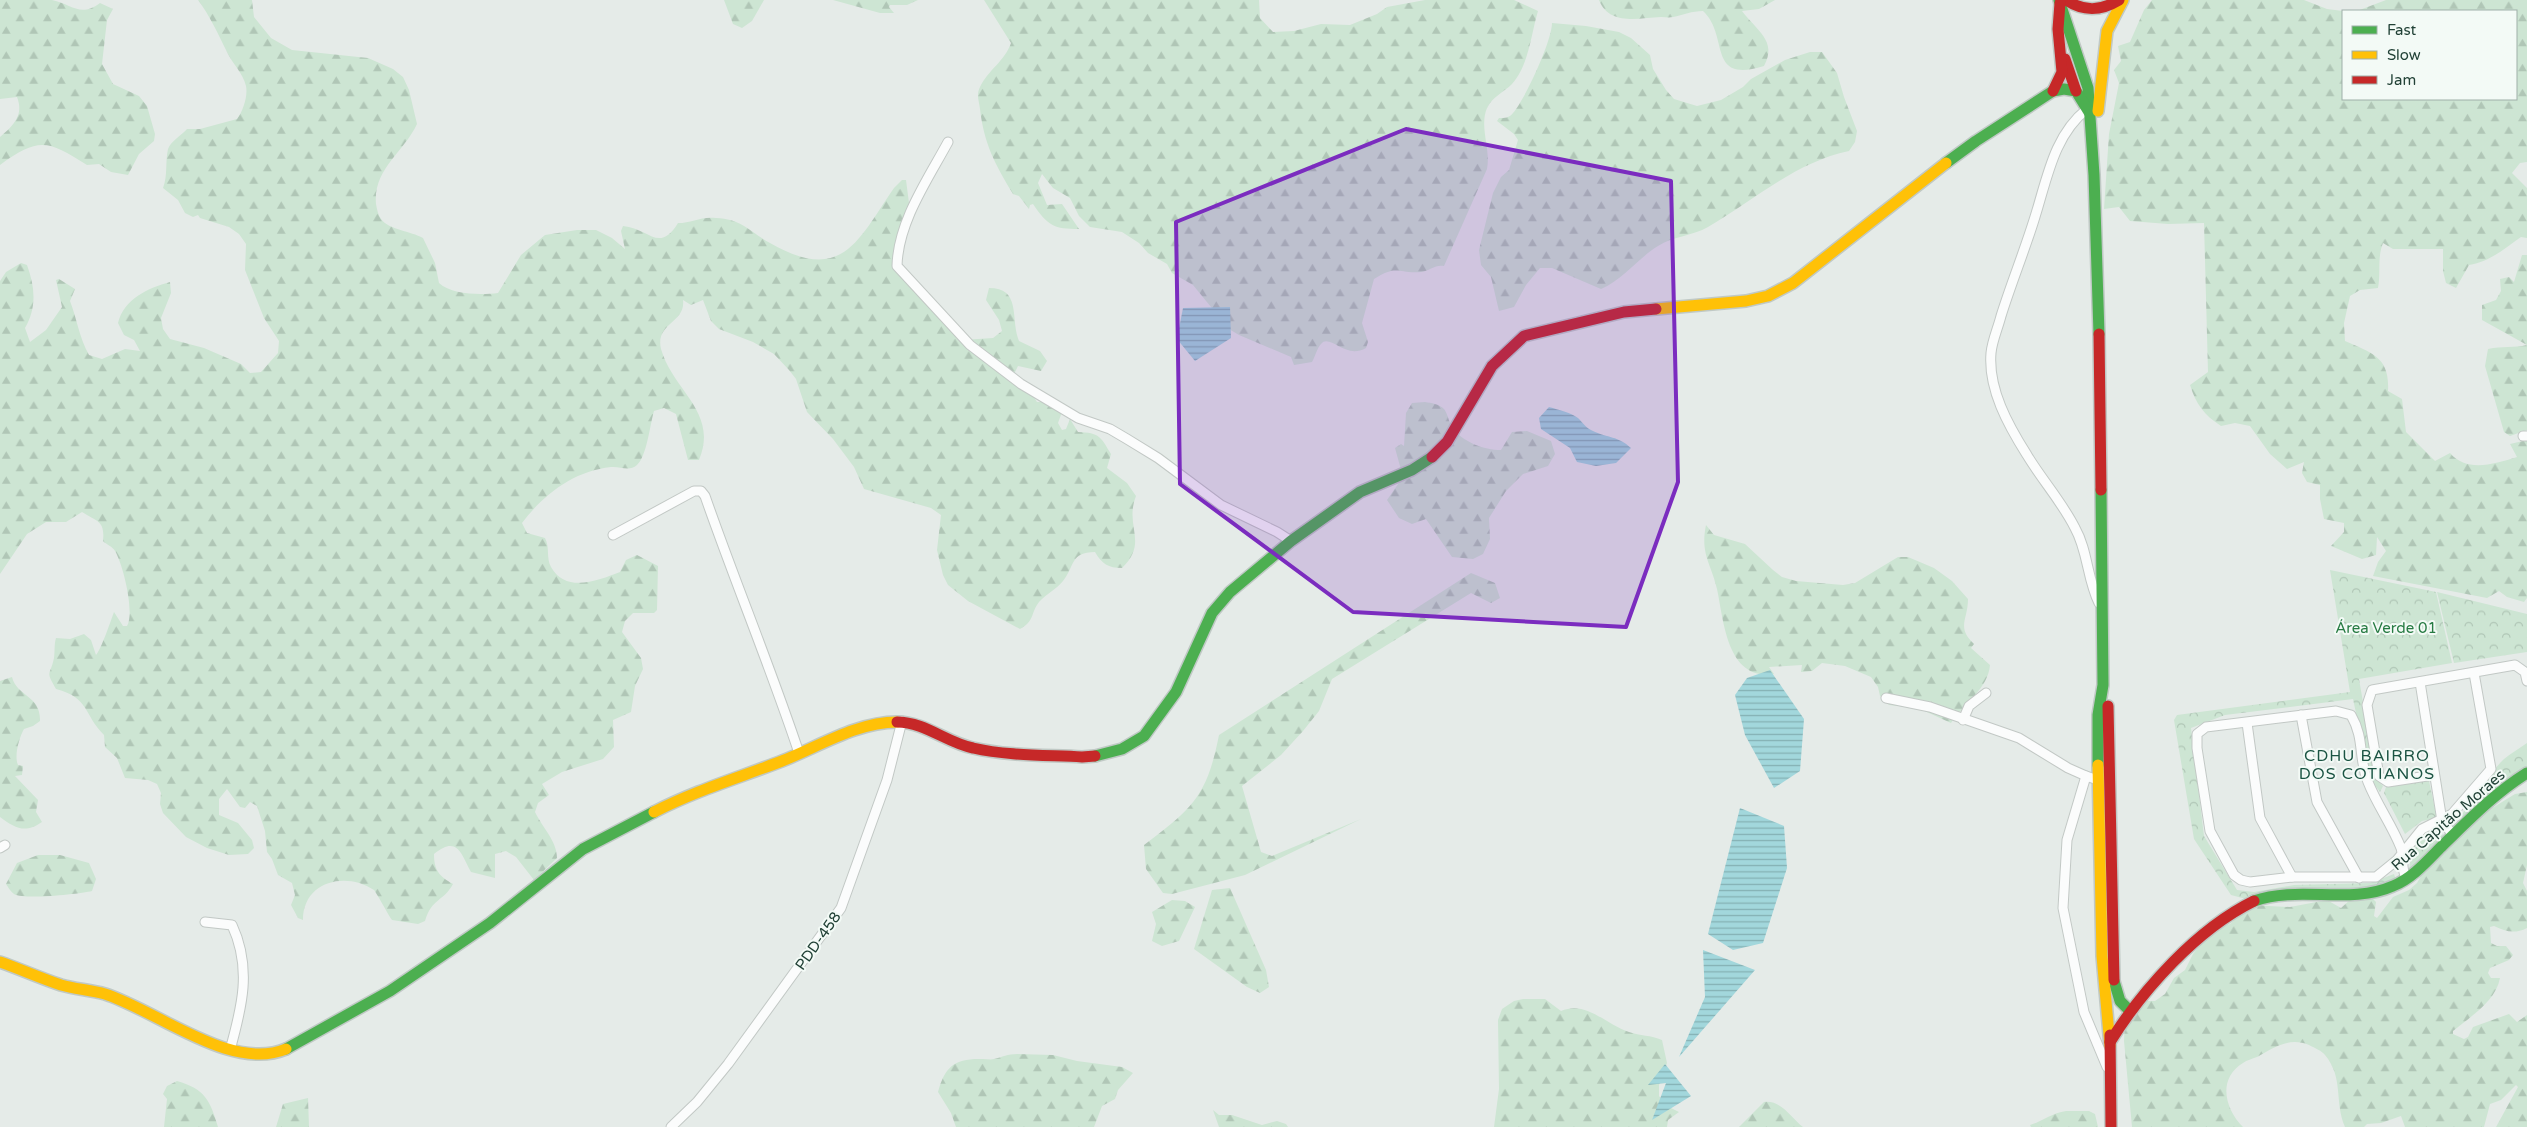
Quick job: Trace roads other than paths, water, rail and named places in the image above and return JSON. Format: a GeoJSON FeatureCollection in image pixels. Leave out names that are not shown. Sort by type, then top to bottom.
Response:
{"type":"FeatureCollection","features":[{"type":"Feature","properties":{"kind":"main road"},"geometry":{"type":"LineString","coordinates":[[2062,1],[2086,10],[2108,7],[2119,0]]}},
{"type":"Feature","properties":{"kind":"main road"},"geometry":{"type":"LineString","coordinates":[[2094,175],[2104,47],[2107,30],[2123,0]]}},
{"type":"Feature","properties":{"kind":"main road"},"geometry":{"type":"LineString","coordinates":[[2053,92],[2060,81],[2062,69],[2058,40],[2062,1]]}},
{"type":"Feature","properties":{"kind":"main road"},"geometry":{"type":"LineString","coordinates":[[2062,1],[2086,80],[2094,175],[2098,266],[2103,685],[2099,726],[2098,780],[2100,877],[2110,1044],[2111,1127]]}},
{"type":"Feature","properties":{"kind":"main road"},"geometry":{"type":"LineString","coordinates":[[2058,40],[2076,90],[2089,112]]}},
{"type":"Feature","properties":{"kind":"main road"},"geometry":{"type":"LineString","coordinates":[[0,962],[62,985],[104,994],[147,1010],[211,1045],[261,1055],[284,1050],[390,992],[490,923],[583,849],[690,793],[799,754],[862,728],[902,721],[920,724],[972,748],[995,752],[1082,757],[1102,755],[1122,749],[1144,736],[1165,708],[1176,692],[1212,613],[1230,592],[1291,541],[1360,492],[1412,470],[1436,455],[1447,442],[1492,366],[1512,345],[1524,336],[1624,312],[1746,301],[1768,296],[1793,282],[1871,220],[1976,142],[2053,92],[2064,89],[2076,90]]}},
{"type":"Feature","properties":{"kind":"main road"},"geometry":{"type":"LineString","coordinates":[[2103,685],[2107,697],[2110,727],[2113,876],[2114,981],[2109,1020]]}},
{"type":"Feature","properties":{"kind":"main road","name":"Rua Capitão Moraes"},"geometry":{"type":"LineString","coordinates":[[2130,1009],[2210,929],[2242,906],[2255,900],[2287,895],[2367,893],[2395,885],[2406,878],[2490,801],[2527,773]]}},
{"type":"Feature","properties":{"kind":"main road"},"geometry":{"type":"LineString","coordinates":[[2100,862],[2112,862]]}},
{"type":"Feature","properties":{"kind":"main road"},"geometry":{"type":"LineString","coordinates":[[2100,877],[2113,876]]}},
{"type":"Feature","properties":{"kind":"main road"},"geometry":{"type":"LineString","coordinates":[[2114,981],[2120,1001],[2130,1009]]}},
{"type":"Feature","properties":{"kind":"main road"},"geometry":{"type":"LineString","coordinates":[[2110,1044],[2130,1009]]}},
{"type":"Feature","properties":{"kind":"main road"},"geometry":{"type":"LineString","coordinates":[[2109,1020],[2130,1009]]}},
{"type":"Feature","properties":{"kind":"street"},"geometry":{"type":"LineString","coordinates":[[2089,112],[2070,125],[2052,159],[2026,246],[2000,321],[1991,352],[1991,366],[2000,406],[2026,454],[2078,533],[2093,591],[2102,610]]}},
{"type":"Feature","properties":{"kind":"street"},"geometry":{"type":"LineString","coordinates":[[948,142],[906,226],[899,249],[897,266],[970,345],[1021,384],[1078,418],[1110,429],[1158,458],[1221,506],[1277,532],[1291,541]]}},
{"type":"Feature","properties":{"kind":"street"},"geometry":{"type":"LineString","coordinates":[[614,535],[694,490],[701,491],[705,496],[736,584],[769,666],[799,754]]}},
{"type":"Feature","properties":{"kind":"street"},"geometry":{"type":"LineString","coordinates":[[2434,775],[2388,782],[2379,776],[2367,705],[2372,690],[2515,665],[2525,672],[2527,680]]}},
{"type":"Feature","properties":{"kind":"street"},"geometry":{"type":"LineString","coordinates":[[2406,878],[2403,871],[2402,852],[2368,782],[2363,766],[2359,729],[2351,715],[2336,711],[2301,715],[2247,724],[2206,727],[2197,734],[2197,748],[2210,831],[2234,875],[2241,880],[2250,882],[2292,877],[2376,877],[2389,867],[2402,852],[2422,829],[2442,820],[2470,795],[2491,769],[2474,672]]}},
{"type":"Feature","properties":{"kind":"street"},"geometry":{"type":"LineString","coordinates":[[2420,682],[2442,820],[2454,835]]}},
{"type":"Feature","properties":{"kind":"street"},"geometry":{"type":"LineString","coordinates":[[1963,720],[1970,706],[1986,693]]}},
{"type":"Feature","properties":{"kind":"street"},"geometry":{"type":"LineString","coordinates":[[1886,698],[1930,707],[2019,738],[2068,768],[2098,780]]}},
{"type":"Feature","properties":{"kind":"street"},"geometry":{"type":"LineString","coordinates":[[2301,715],[2317,802],[2359,878]]}},
{"type":"Feature","properties":{"kind":"street","name":"PDD-458"},"geometry":{"type":"LineString","coordinates":[[671,1127],[697,1102],[728,1064],[841,908],[886,780],[902,721]]}},
{"type":"Feature","properties":{"kind":"street"},"geometry":{"type":"LineString","coordinates":[[2247,724],[2260,818],[2292,877]]}},
{"type":"Feature","properties":{"kind":"street"},"geometry":{"type":"LineString","coordinates":[[2086,776],[2067,840],[2062,908],[2084,1012],[2110,1076]]}},
{"type":"Feature","properties":{"kind":"street"},"geometry":{"type":"LineString","coordinates":[[204,922],[232,925],[240,954],[245,980],[239,1016],[230,1050]]}},
{"type":"Feature","properties":{"kind":"water"},"geometry":{"type":"Polygon","coordinates":[[[1230,307],[1231,338],[1195,361],[1177,339],[1183,308],[1230,307]]]}},
{"type":"Feature","properties":{"kind":"water"},"geometry":{"type":"Polygon","coordinates":[[[1549,407],[1572,414],[1591,430],[1617,439],[1631,448],[1616,463],[1596,466],[1577,462],[1570,448],[1541,429],[1539,418],[1549,407]]]}},
{"type":"Feature","properties":{"kind":"water"},"geometry":{"type":"Polygon","coordinates":[[[1770,670],[1804,719],[1800,771],[1774,788],[1745,735],[1735,695],[1747,678],[1770,670]]]}},
{"type":"Feature","properties":{"kind":"water"},"geometry":{"type":"Polygon","coordinates":[[[1740,808],[1784,826],[1787,868],[1763,943],[1733,950],[1708,934],[1740,808]]]}},
{"type":"Feature","properties":{"kind":"water"},"geometry":{"type":"Polygon","coordinates":[[[1703,950],[1755,970],[1679,1057],[1705,997],[1703,950]]]}},
{"type":"Feature","properties":{"kind":"water"},"geometry":{"type":"Polygon","coordinates":[[[1665,1064],[1691,1096],[1652,1120],[1666,1083],[1648,1085],[1665,1064]]]}},
{"type":"Feature","properties":{"kind":"district","name":"CDHU BAIRRO DOS COTIANOS"},"geometry":{"type":"Point","coordinates":[2367,765]}},
{"type":"Feature","properties":{"kind":"park label","name":"Área Verde 01"},"geometry":{"type":"Point","coordinates":[2386,628]}}]}
